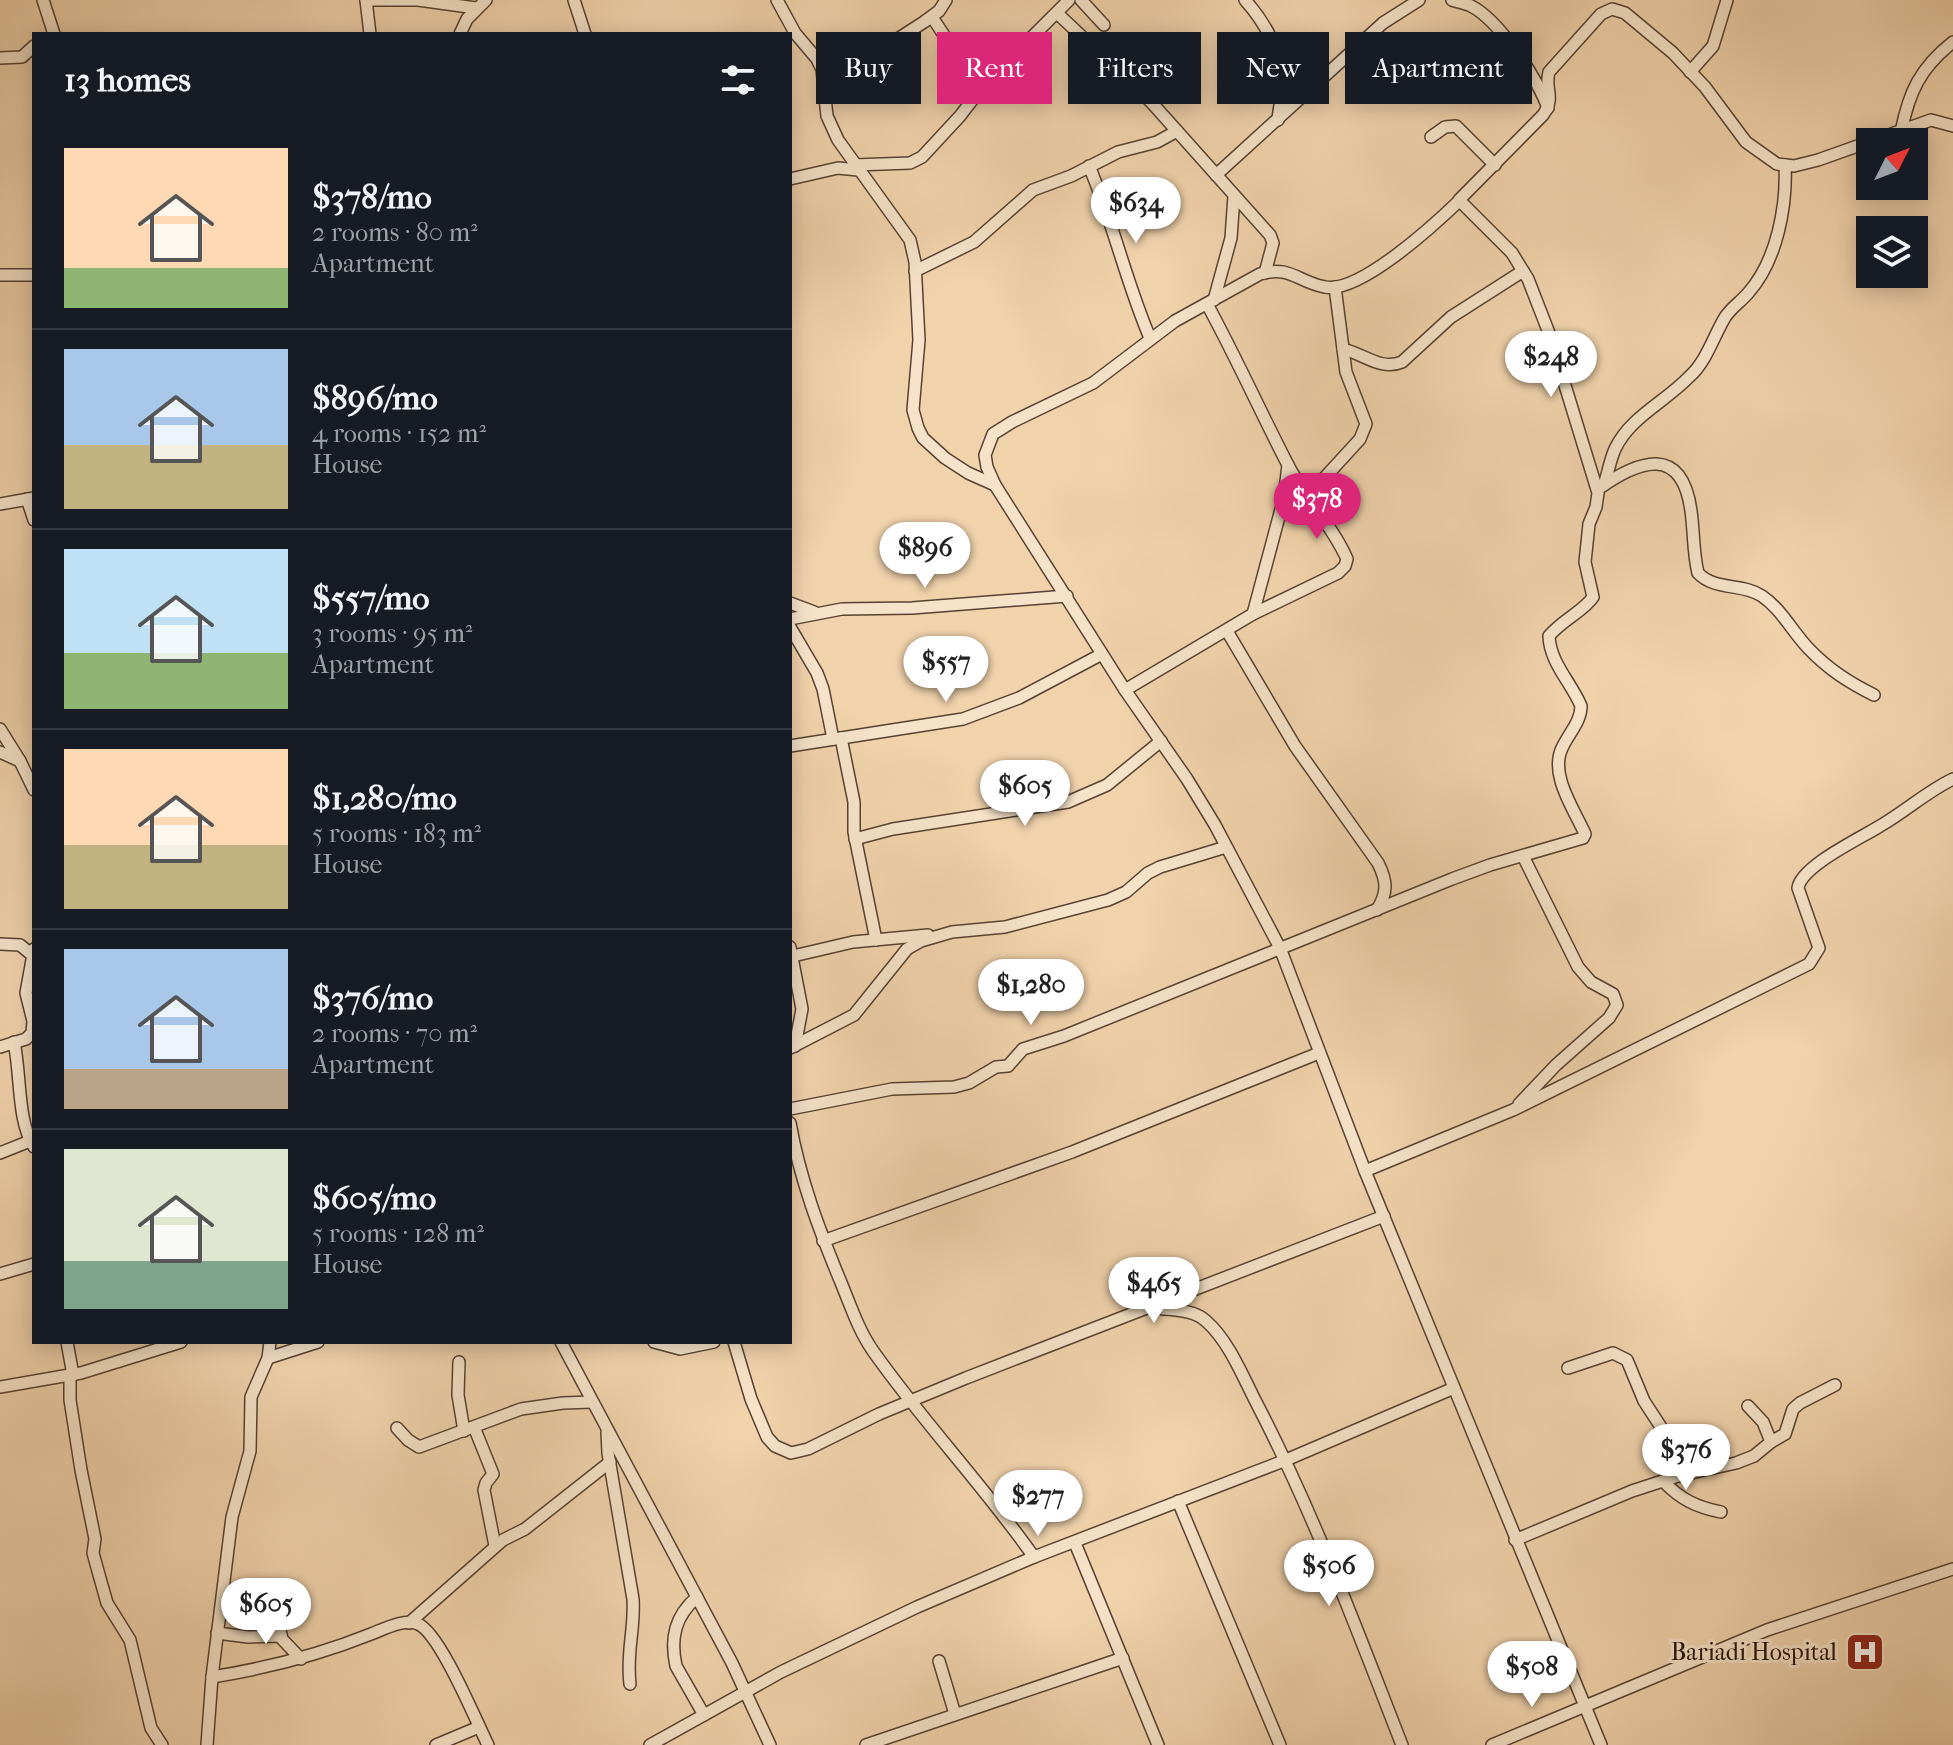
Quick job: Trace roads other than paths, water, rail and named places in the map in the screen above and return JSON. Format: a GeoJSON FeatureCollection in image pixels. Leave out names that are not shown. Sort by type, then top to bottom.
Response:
{"type":"FeatureCollection","features":[{"type":"Feature","properties":{"kind":"street"},"geometry":{"type":"LineString","coordinates":[[43,0],[49,31]]}},
{"type":"Feature","properties":{"kind":"street"},"geometry":{"type":"LineString","coordinates":[[370,32],[366,0],[418,0],[476,8]]}},
{"type":"Feature","properties":{"kind":"street"},"geometry":{"type":"LineString","coordinates":[[461,32],[476,8],[486,0]]}},
{"type":"Feature","properties":{"kind":"street"},"geometry":{"type":"LineString","coordinates":[[574,0],[584,32]]}},
{"type":"Feature","properties":{"kind":"street"},"geometry":{"type":"LineString","coordinates":[[777,0],[795,33],[816,58]]}},
{"type":"Feature","properties":{"kind":"street"},"geometry":{"type":"LineString","coordinates":[[909,32],[932,17],[946,0]]}},
{"type":"Feature","properties":{"kind":"street"},"geometry":{"type":"LineString","coordinates":[[1038,32],[1069,0]]}},
{"type":"Feature","properties":{"kind":"street"},"geometry":{"type":"LineString","coordinates":[[1081,0],[1104,25]]}},
{"type":"Feature","properties":{"kind":"street"},"geometry":{"type":"LineString","coordinates":[[1245,0],[1257,13],[1280,62],[1283,83],[1278,120]]}},
{"type":"Feature","properties":{"kind":"street"},"geometry":{"type":"LineString","coordinates":[[1216,175],[1383,23],[1419,0]]}},
{"type":"Feature","properties":{"kind":"street"},"geometry":{"type":"LineString","coordinates":[[1452,0],[1471,6],[1489,19],[1528,71],[1548,108]]}},
{"type":"Feature","properties":{"kind":"street"},"geometry":{"type":"LineString","coordinates":[[1601,1745],[1365,1171],[1280,948],[1226,847],[1161,741],[1125,690],[995,485],[985,455],[993,434],[1093,383],[1150,338],[1265,273],[1288,271],[1310,283],[1328,288],[1345,286],[1389,261],[1459,201],[1462,194],[1495,165],[1548,108],[1551,99],[1547,79],[1549,72],[1601,14],[1607,0]]}},
{"type":"Feature","properties":{"kind":"street"},"geometry":{"type":"LineString","coordinates":[[1690,72],[1713,46],[1727,0]]}},
{"type":"Feature","properties":{"kind":"street"},"geometry":{"type":"LineString","coordinates":[[1601,14],[1612,9],[1625,13],[1663,44],[1690,72],[1746,142],[1763,156],[1794,166],[1856,147]]}},
{"type":"Feature","properties":{"kind":"street"},"geometry":{"type":"LineString","coordinates":[[1057,13],[1177,131],[1270,235],[1273,243],[1265,273]]}},
{"type":"Feature","properties":{"kind":"street"},"geometry":{"type":"LineString","coordinates":[[932,17],[942,32]]}},
{"type":"Feature","properties":{"kind":"street"},"geometry":{"type":"LineString","coordinates":[[1902,128],[1911,91],[1934,58],[1953,42]]}},
{"type":"Feature","properties":{"kind":"street"},"geometry":{"type":"LineString","coordinates":[[0,58],[22,57],[32,48]]}},
{"type":"Feature","properties":{"kind":"street"},"geometry":{"type":"LineString","coordinates":[[825,104],[827,116],[838,140],[910,240],[919,340],[913,410],[918,428],[923,438],[945,458],[995,485]]}},
{"type":"Feature","properties":{"kind":"street"},"geometry":{"type":"LineString","coordinates":[[792,179],[838,168],[910,163],[922,157],[969,104]]}},
{"type":"Feature","properties":{"kind":"street"},"geometry":{"type":"LineString","coordinates":[[1911,128],[1931,120],[1953,126]]}},
{"type":"Feature","properties":{"kind":"street"},"geometry":{"type":"LineString","coordinates":[[1431,137],[1445,127],[1456,126],[1495,165]]}},
{"type":"Feature","properties":{"kind":"street"},"geometry":{"type":"LineString","coordinates":[[915,271],[974,242],[1033,190],[1118,152],[1157,142],[1177,131]]}},
{"type":"Feature","properties":{"kind":"street"},"geometry":{"type":"LineString","coordinates":[[792,1109],[879,1091],[954,1087],[969,1083],[996,1067],[1008,1066],[1023,1049],[1064,1036],[1490,865],[1578,841],[1585,834],[1558,772],[1558,759],[1561,748],[1578,722],[1581,706],[1559,669],[1549,636],[1593,597],[1585,562],[1589,524],[1614,451],[1634,422],[1691,376],[1703,360],[1725,316],[1759,277],[1785,211],[1785,165]]}},
{"type":"Feature","properties":{"kind":"street"},"geometry":{"type":"LineString","coordinates":[[1089,166],[1107,209],[1130,287],[1150,338]]}},
{"type":"Feature","properties":{"kind":"street"},"geometry":{"type":"LineString","coordinates":[[1125,690],[1253,614],[1338,573],[1347,559],[1288,465],[1210,302],[1231,238],[1234,196]]}},
{"type":"Feature","properties":{"kind":"street"},"geometry":{"type":"LineString","coordinates":[[1459,201],[1495,234],[1523,271],[1549,333],[1601,487]]}},
{"type":"Feature","properties":{"kind":"street"},"geometry":{"type":"LineString","coordinates":[[1343,349],[1359,352],[1383,366],[1402,362],[1451,317],[1523,271]]}},
{"type":"Feature","properties":{"kind":"street"},"geometry":{"type":"LineString","coordinates":[[0,275],[32,275]]}},
{"type":"Feature","properties":{"kind":"street"},"geometry":{"type":"LineString","coordinates":[[1307,497],[1360,439],[1366,424],[1346,372],[1335,287]]}},
{"type":"Feature","properties":{"kind":"street"},"geometry":{"type":"LineString","coordinates":[[1601,487],[1629,470],[1660,463],[1671,466],[1678,474],[1691,507],[1698,573],[1720,585],[1751,590],[1760,595],[1772,604],[1829,669],[1874,695]]}},
{"type":"Feature","properties":{"kind":"street"},"geometry":{"type":"LineString","coordinates":[[1253,614],[1284,498],[1288,465]]}},
{"type":"Feature","properties":{"kind":"street"},"geometry":{"type":"LineString","coordinates":[[0,504],[31,499]]}},
{"type":"Feature","properties":{"kind":"street"},"geometry":{"type":"LineString","coordinates":[[792,618],[842,609],[912,608],[1067,596]]}},
{"type":"Feature","properties":{"kind":"street"},"geometry":{"type":"LineString","coordinates":[[792,604],[814,612]]}},
{"type":"Feature","properties":{"kind":"street"},"geometry":{"type":"LineString","coordinates":[[792,630],[817,673],[837,739],[854,802],[855,839],[876,940]]}},
{"type":"Feature","properties":{"kind":"street"},"geometry":{"type":"LineString","coordinates":[[1227,631],[1295,746],[1378,863],[1386,880],[1385,897],[1377,910]]}},
{"type":"Feature","properties":{"kind":"street"},"geometry":{"type":"LineString","coordinates":[[792,746],[963,719],[1019,698],[1102,654]]}},
{"type":"Feature","properties":{"kind":"street"},"geometry":{"type":"LineString","coordinates":[[0,729],[32,786]]}},
{"type":"Feature","properties":{"kind":"street"},"geometry":{"type":"LineString","coordinates":[[855,839],[893,829],[1068,802],[1107,785],[1161,741]]}},
{"type":"Feature","properties":{"kind":"street"},"geometry":{"type":"LineString","coordinates":[[0,752],[20,761]]}},
{"type":"Feature","properties":{"kind":"street"},"geometry":{"type":"LineString","coordinates":[[1365,1171],[1513,1110],[1809,964],[1819,948],[1798,888],[1799,881],[1825,859],[1883,825],[1930,790],[1953,779]]}},
{"type":"Feature","properties":{"kind":"street"},"geometry":{"type":"LineString","coordinates":[[792,1047],[802,1009],[792,952],[1005,927],[1108,900],[1126,892],[1160,867],[1226,847]]}},
{"type":"Feature","properties":{"kind":"street"},"geometry":{"type":"LineString","coordinates":[[1513,1110],[1556,1065],[1609,1018],[1617,1005],[1613,994],[1591,982],[1578,967],[1523,856]]}},
{"type":"Feature","properties":{"kind":"street"},"geometry":{"type":"LineString","coordinates":[[792,1047],[854,1015],[907,949],[921,941],[952,932]]}},
{"type":"Feature","properties":{"kind":"street"},"geometry":{"type":"LineString","coordinates":[[0,944],[20,945],[32,951],[26,993],[32,1025]]}},
{"type":"Feature","properties":{"kind":"street"},"geometry":{"type":"LineString","coordinates":[[0,1047],[26,1039],[32,1031]]}},
{"type":"Feature","properties":{"kind":"street"},"geometry":{"type":"LineString","coordinates":[[0,1153],[32,1144],[24,1123],[14,1042]]}},
{"type":"Feature","properties":{"kind":"street"},"geometry":{"type":"LineString","coordinates":[[823,1241],[1072,1152],[1319,1053]]}},
{"type":"Feature","properties":{"kind":"street"},"geometry":{"type":"LineString","coordinates":[[792,1134],[797,1160],[823,1241],[871,1348],[998,1506],[1034,1557]]}},
{"type":"Feature","properties":{"kind":"street"},"geometry":{"type":"LineString","coordinates":[[735,1344],[751,1399],[767,1437],[783,1451],[791,1453],[808,1449],[879,1414],[1384,1216]]}},
{"type":"Feature","properties":{"kind":"street"},"geometry":{"type":"LineString","coordinates":[[0,1274],[32,1265]]}},
{"type":"Feature","properties":{"kind":"street"},"geometry":{"type":"LineString","coordinates":[[1152,1308],[1187,1312],[1204,1318],[1216,1332],[1286,1460],[1402,1745]]}},
{"type":"Feature","properties":{"kind":"street"},"geometry":{"type":"LineString","coordinates":[[67,1344],[72,1375],[70,1400],[95,1539],[93,1553],[107,1603],[130,1640],[151,1728],[162,1745]]}},
{"type":"Feature","properties":{"kind":"street"},"geometry":{"type":"LineString","coordinates":[[0,1387],[72,1375],[174,1344]]}},
{"type":"Feature","properties":{"kind":"street"},"geometry":{"type":"LineString","coordinates":[[207,1745],[212,1677],[232,1517],[250,1451],[251,1397],[268,1358],[270,1344]]}},
{"type":"Feature","properties":{"kind":"street"},"geometry":{"type":"LineString","coordinates":[[268,1358],[312,1344]]}},
{"type":"Feature","properties":{"kind":"street"},"geometry":{"type":"LineString","coordinates":[[562,1344],[747,1691],[770,1745]]}},
{"type":"Feature","properties":{"kind":"street"},"geometry":{"type":"LineString","coordinates":[[661,1344],[680,1349],[704,1344]]}},
{"type":"Feature","properties":{"kind":"street"},"geometry":{"type":"LineString","coordinates":[[1568,1368],[1613,1353],[1627,1360],[1649,1412],[1672,1444],[1678,1476]]}},
{"type":"Feature","properties":{"kind":"street"},"geometry":{"type":"LineString","coordinates":[[459,1362],[458,1395],[469,1429],[493,1474],[484,1490],[495,1546]]}},
{"type":"Feature","properties":{"kind":"street"},"geometry":{"type":"LineString","coordinates":[[1515,1540],[1570,1515],[1663,1481],[1754,1456],[1785,1434],[1790,1416],[1800,1403],[1835,1385]]}},
{"type":"Feature","properties":{"kind":"street"},"geometry":{"type":"LineString","coordinates":[[650,1745],[747,1691],[917,1607],[1034,1557],[1286,1460],[1454,1388]]}},
{"type":"Feature","properties":{"kind":"street"},"geometry":{"type":"LineString","coordinates":[[397,1428],[419,1447],[521,1409],[544,1404],[592,1402]]}},
{"type":"Feature","properties":{"kind":"street"},"geometry":{"type":"LineString","coordinates":[[1748,1406],[1763,1422],[1771,1442]]}},
{"type":"Feature","properties":{"kind":"street"},"geometry":{"type":"LineString","coordinates":[[607,1432],[633,1599],[634,1618],[627,1660],[630,1684]]}},
{"type":"Feature","properties":{"kind":"street"},"geometry":{"type":"LineString","coordinates":[[409,1623],[495,1546],[610,1462]]}},
{"type":"Feature","properties":{"kind":"street"},"geometry":{"type":"LineString","coordinates":[[1663,1481],[1696,1507],[1721,1512]]}},
{"type":"Feature","properties":{"kind":"street"},"geometry":{"type":"LineString","coordinates":[[1178,1501],[1280,1745]]}},
{"type":"Feature","properties":{"kind":"street"},"geometry":{"type":"LineString","coordinates":[[489,1519],[516,1533]]}},
{"type":"Feature","properties":{"kind":"street"},"geometry":{"type":"LineString","coordinates":[[1075,1543],[1158,1745]]}},
{"type":"Feature","properties":{"kind":"street"},"geometry":{"type":"LineString","coordinates":[[1492,1745],[1767,1630],[1953,1569]]}},
{"type":"Feature","properties":{"kind":"street"},"geometry":{"type":"LineString","coordinates":[[697,1597],[685,1607],[674,1629],[674,1657],[704,1715]]}},
{"type":"Feature","properties":{"kind":"street"},"geometry":{"type":"LineString","coordinates":[[276,1612],[281,1636],[301,1659]]}},
{"type":"Feature","properties":{"kind":"street"},"geometry":{"type":"LineString","coordinates":[[212,1677],[301,1659],[403,1623],[418,1623],[431,1634],[446,1658],[488,1745]]}},
{"type":"Feature","properties":{"kind":"street"},"geometry":{"type":"LineString","coordinates":[[217,1633],[248,1637],[281,1636]]}},
{"type":"Feature","properties":{"kind":"street"},"geometry":{"type":"LineString","coordinates":[[866,1745],[1123,1658]]}},
{"type":"Feature","properties":{"kind":"street"},"geometry":{"type":"LineString","coordinates":[[939,1661],[955,1714]]}},
{"type":"Feature","properties":{"kind":"street"},"geometry":{"type":"LineString","coordinates":[[436,1745],[479,1727]]}},
{"type":"Feature","properties":{"kind":"place","name":"Bariadi Hospital"},"geometry":{"type":"Point","coordinates":[1865,1652]}}]}
